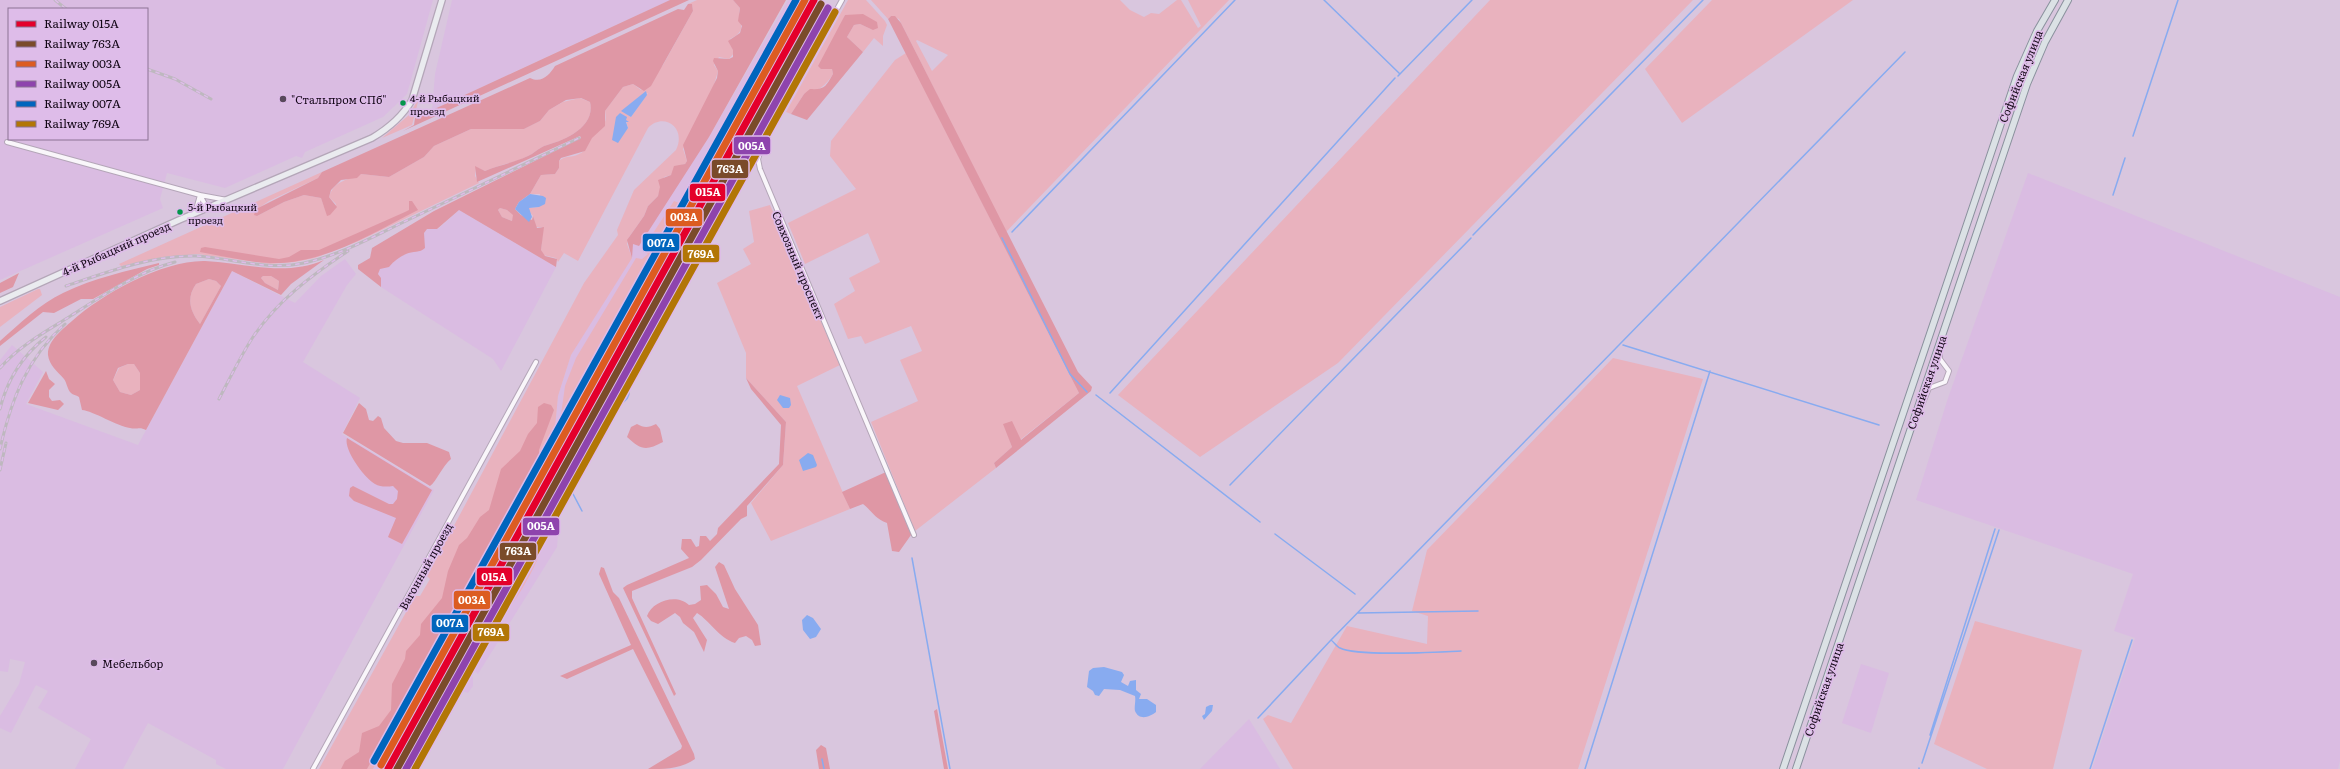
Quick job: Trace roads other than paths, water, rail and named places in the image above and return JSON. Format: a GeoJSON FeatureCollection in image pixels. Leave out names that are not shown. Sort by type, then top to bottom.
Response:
{"type":"FeatureCollection","features":[{"type":"Feature","properties":{"kind":"main road","name":"Софийская улица"},"geometry":{"type":"LineString","coordinates":[[1783,769],[2017,76],[2037,31],[2055,0]]}},
{"type":"Feature","properties":{"kind":"main road","name":"Софийская улица"},"geometry":{"type":"LineString","coordinates":[[1796,769],[2027,84],[2045,42],[2068,0]]}},
{"type":"Feature","properties":{"kind":"street","name":"4-й Рыбацкий проезд"},"geometry":{"type":"LineString","coordinates":[[0,301],[195,213],[372,138],[394,124],[403,114],[414,94],[442,0]]}},
{"type":"Feature","properties":{"kind":"street","name":"Совхозный проспект"},"geometry":{"type":"LineString","coordinates":[[842,0],[764,141],[760,151],[759,164],[765,186],[914,535]]}},
{"type":"Feature","properties":{"kind":"street"},"geometry":{"type":"LineString","coordinates":[[7,142],[200,195],[227,200]]}},
{"type":"Feature","properties":{"kind":"street"},"geometry":{"type":"LineString","coordinates":[[200,195],[207,208]]}},
{"type":"Feature","properties":{"kind":"street"},"geometry":{"type":"LineString","coordinates":[[195,213],[200,195]]}},
{"type":"Feature","properties":{"kind":"street"},"geometry":{"type":"LineString","coordinates":[[1914,417],[1929,388],[1938,383],[1945,382],[1947,377],[1949,371],[1943,365],[1939,352],[1948,319]]}},
{"type":"Feature","properties":{"kind":"street","name":"Вагонный проезд"},"geometry":{"type":"LineString","coordinates":[[313,769],[536,362]]}},
{"type":"Feature","properties":{"kind":"water"},"geometry":{"type":"Polygon","coordinates":[[[646,91],[647,95],[631,117],[621,111],[646,91]]]}},
{"type":"Feature","properties":{"kind":"water"},"geometry":{"type":"Polygon","coordinates":[[[620,113],[627,117],[626,120],[629,122],[626,122],[628,128],[618,143],[612,140],[616,117],[620,113]]]}},
{"type":"Feature","properties":{"kind":"water"},"geometry":{"type":"Polygon","coordinates":[[[530,194],[543,196],[546,198],[545,204],[539,207],[529,208],[532,217],[529,222],[515,209],[519,202],[530,194]]]}},
{"type":"Feature","properties":{"kind":"water"},"geometry":{"type":"Polygon","coordinates":[[[780,395],[790,398],[791,405],[789,408],[783,408],[777,400],[780,395]]]}},
{"type":"Feature","properties":{"kind":"water"},"geometry":{"type":"Polygon","coordinates":[[[808,453],[813,455],[817,465],[816,467],[803,471],[799,460],[808,453]]]}},
{"type":"Feature","properties":{"kind":"water"},"geometry":{"type":"Polygon","coordinates":[[[807,615],[813,618],[821,629],[816,637],[810,639],[803,630],[802,620],[807,615]]]}},
{"type":"Feature","properties":{"kind":"water"},"geometry":{"type":"Polygon","coordinates":[[[1104,667],[1122,672],[1124,675],[1121,682],[1128,686],[1130,681],[1136,680],[1136,690],[1141,694],[1139,699],[1147,699],[1156,705],[1156,712],[1148,717],[1139,716],[1135,711],[1135,696],[1120,690],[1104,689],[1099,696],[1095,695],[1093,691],[1087,687],[1089,671],[1093,668],[1104,667]]]}},
{"type":"Feature","properties":{"kind":"water"},"geometry":{"type":"Polygon","coordinates":[[[1213,705],[1212,711],[1204,720],[1202,716],[1205,714],[1206,707],[1213,705]]]}},
{"type":"Feature","properties":{"kind":"waterway"},"geometry":{"type":"LineString","coordinates":[[1012,232],[1235,0]]}},
{"type":"Feature","properties":{"kind":"waterway"},"geometry":{"type":"LineString","coordinates":[[1324,0],[1400,74]]}},
{"type":"Feature","properties":{"kind":"waterway"},"geometry":{"type":"LineString","coordinates":[[1398,76],[1472,0]]}},
{"type":"Feature","properties":{"kind":"waterway"},"geometry":{"type":"LineString","coordinates":[[1473,235],[1703,0]]}},
{"type":"Feature","properties":{"kind":"waterway"},"geometry":{"type":"LineString","coordinates":[[2133,136],[2178,0]]}},
{"type":"Feature","properties":{"kind":"waterway"},"geometry":{"type":"LineString","coordinates":[[1258,718],[1331,640],[1905,52]]}},
{"type":"Feature","properties":{"kind":"waterway"},"geometry":{"type":"LineString","coordinates":[[1110,393],[1395,78]]}},
{"type":"Feature","properties":{"kind":"waterway"},"geometry":{"type":"LineString","coordinates":[[2113,195],[2125,158]]}},
{"type":"Feature","properties":{"kind":"waterway"},"geometry":{"type":"LineString","coordinates":[[1002,238],[1070,374],[1087,392]]}},
{"type":"Feature","properties":{"kind":"waterway"},"geometry":{"type":"LineString","coordinates":[[1230,485],[1471,238]]}},
{"type":"Feature","properties":{"kind":"waterway"},"geometry":{"type":"LineString","coordinates":[[582,511],[572,492],[621,403],[628,397],[629,388],[670,313],[658,311],[693,251]]}},
{"type":"Feature","properties":{"kind":"waterway"},"geometry":{"type":"LineString","coordinates":[[1623,345],[1879,425]]}},
{"type":"Feature","properties":{"kind":"waterway"},"geometry":{"type":"LineString","coordinates":[[1585,769],[1710,371]]}},
{"type":"Feature","properties":{"kind":"waterway"},"geometry":{"type":"LineString","coordinates":[[1096,395],[1260,522]]}},
{"type":"Feature","properties":{"kind":"waterway"},"geometry":{"type":"LineString","coordinates":[[1930,735],[1995,529]]}},
{"type":"Feature","properties":{"kind":"waterway"},"geometry":{"type":"LineString","coordinates":[[1922,763],[1999,530]]}},
{"type":"Feature","properties":{"kind":"waterway"},"geometry":{"type":"LineString","coordinates":[[1275,534],[1355,594]]}},
{"type":"Feature","properties":{"kind":"waterway"},"geometry":{"type":"LineString","coordinates":[[912,558],[950,769]]}},
{"type":"Feature","properties":{"kind":"waterway"},"geometry":{"type":"LineString","coordinates":[[1358,613],[1478,611]]}},
{"type":"Feature","properties":{"kind":"waterway"},"geometry":{"type":"LineString","coordinates":[[1331,640],[1338,647],[1349,651],[1380,653],[1461,651]]}},
{"type":"Feature","properties":{"kind":"waterway"},"geometry":{"type":"LineString","coordinates":[[2090,769],[2132,640]]}},
{"type":"Feature","properties":{"kind":"waterway"},"geometry":{"type":"LineString","coordinates":[[822,759],[824,769]]}},
{"type":"Feature","properties":{"kind":"railway"},"geometry":{"type":"LineString","coordinates":[[55,0],[65,8]]}},
{"type":"Feature","properties":{"kind":"railway"},"geometry":{"type":"LineString","coordinates":[[379,769],[805,0]]}},
{"type":"Feature","properties":{"kind":"railway"},"geometry":{"type":"LineString","coordinates":[[148,69],[175,79],[211,99]]}},
{"type":"Feature","properties":{"kind":"railway"},"geometry":{"type":"LineString","coordinates":[[66,286],[130,265],[179,256],[209,257],[277,266],[304,263],[318,259],[358,244],[579,138]]}},
{"type":"Feature","properties":{"kind":"railway"},"geometry":{"type":"LineString","coordinates":[[219,399],[248,345],[273,311],[296,289],[321,269],[348,251]]}},
{"type":"Feature","properties":{"kind":"railway"},"geometry":{"type":"LineString","coordinates":[[0,368],[15,353],[33,340],[107,293],[133,278],[161,266],[175,262]]}},
{"type":"Feature","properties":{"kind":"railway"},"geometry":{"type":"LineString","coordinates":[[0,449],[9,414],[22,381],[40,351],[65,324]]}},
{"type":"Feature","properties":{"kind":"railway"},"geometry":{"type":"LineString","coordinates":[[0,409],[11,378],[23,360],[37,344],[46,337]]}},
{"type":"Feature","properties":{"kind":"railway"},"geometry":{"type":"LineString","coordinates":[[0,470],[6,443]]}},
{"type":"Feature","properties":{"kind":"rail line","name":"007А"},"geometry":{"type":"LineString","coordinates":[[374,761],[796,0]]}},
{"type":"Feature","properties":{"kind":"rail line","name":"003А"},"geometry":{"type":"LineString","coordinates":[[381,765],[805,0]]}},
{"type":"Feature","properties":{"kind":"rail line","name":"015А"},"geometry":{"type":"LineString","coordinates":[[388,769],[814,0]]}},
{"type":"Feature","properties":{"kind":"rail line","name":"763А"},"geometry":{"type":"LineString","coordinates":[[397,769],[821,4]]}},
{"type":"Feature","properties":{"kind":"rail line","name":"005А"},"geometry":{"type":"LineString","coordinates":[[406,769],[828,8]]}},
{"type":"Feature","properties":{"kind":"rail line","name":"769А"},"geometry":{"type":"LineString","coordinates":[[415,769],[835,12]]}},
{"type":"Feature","properties":{"kind":"place","name":"\"Стальпром СПб\""},"geometry":{"type":"Point","coordinates":[283,99]}},
{"type":"Feature","properties":{"kind":"place","name":"4-й Рыбацкий проезд"},"geometry":{"type":"Point","coordinates":[403,103]}},
{"type":"Feature","properties":{"kind":"place","name":"5-й Рыбацкий проезд"},"geometry":{"type":"Point","coordinates":[180,212]}},
{"type":"Feature","properties":{"kind":"place","name":"Мебельбор"},"geometry":{"type":"Point","coordinates":[94,663]}}]}
